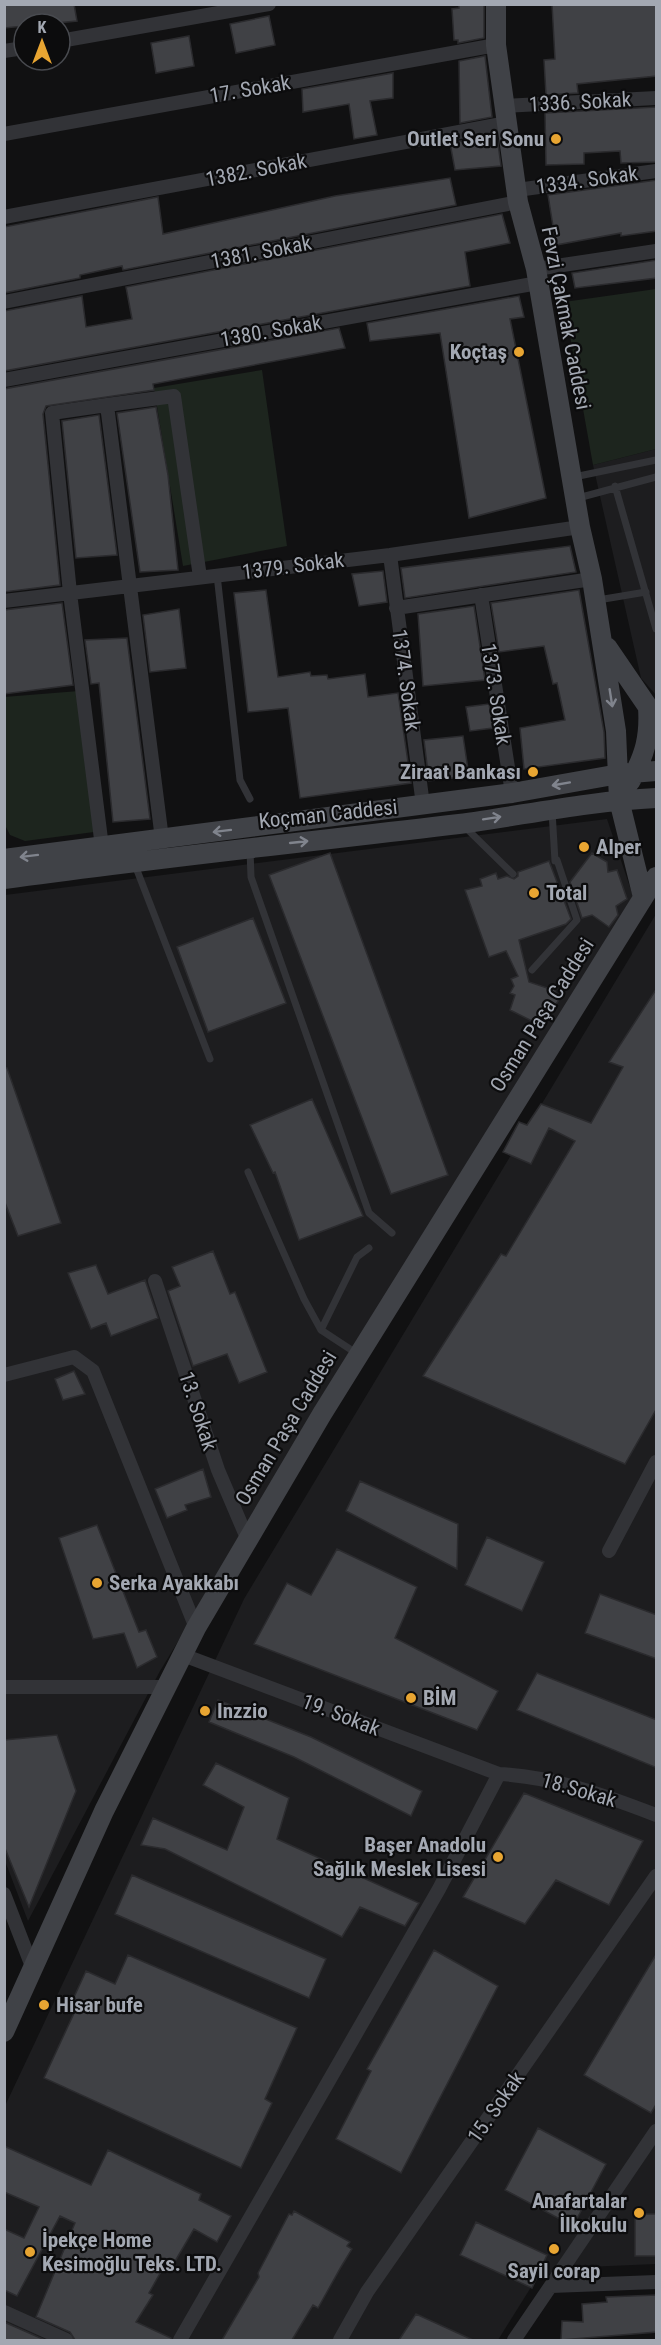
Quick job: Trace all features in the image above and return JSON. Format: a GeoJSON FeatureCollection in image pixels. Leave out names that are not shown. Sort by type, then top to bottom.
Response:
{"type":"FeatureCollection","features":[{"type":"Feature","properties":{"kind":"main road","name":"Fevzi Çakmak Caddesi"},"geometry":{"type":"LineString","coordinates":[[496,4],[496,45],[517,196],[537,276],[580,527],[596,600],[616,731],[627,773],[620,800],[643,897]]}},
{"type":"Feature","properties":{"kind":"main road"},"geometry":{"type":"LineString","coordinates":[[602,640],[652,711],[650,733],[627,773]]}},
{"type":"Feature","properties":{"kind":"main road","name":"Koçman Caddesi"},"geometry":{"type":"LineString","coordinates":[[4,859],[423,805],[512,793],[627,773],[657,771]]}},
{"type":"Feature","properties":{"kind":"main road","name":"Koçman Caddesi"},"geometry":{"type":"LineString","coordinates":[[4,879],[134,861],[461,823],[620,800],[657,798]]}},
{"type":"Feature","properties":{"kind":"main road"},"geometry":{"type":"LineString","coordinates":[[4,871],[10,874],[32,875]]}},
{"type":"Feature","properties":{"kind":"main road","name":"Osman Paşa Caddesi"},"geometry":{"type":"LineString","coordinates":[[4,2032],[104,1811],[196,1629],[247,1538],[358,1355],[657,877]]}},
{"type":"Feature","properties":{"kind":"street"},"geometry":{"type":"LineString","coordinates":[[72,39],[269,4]]}},
{"type":"Feature","properties":{"kind":"street","name":"17. Sokak"},"geometry":{"type":"LineString","coordinates":[[4,134],[496,45]]}},
{"type":"Feature","properties":{"kind":"street","name":"1336. Sokak"},"geometry":{"type":"LineString","coordinates":[[505,115],[657,98]]}},
{"type":"Feature","properties":{"kind":"street","name":"1382. Sokak"},"geometry":{"type":"LineString","coordinates":[[4,217],[505,115]]}},
{"type":"Feature","properties":{"kind":"street","name":"1334. Sokak"},"geometry":{"type":"LineString","coordinates":[[517,196],[657,171]]}},
{"type":"Feature","properties":{"kind":"street","name":"1381. Sokak"},"geometry":{"type":"LineString","coordinates":[[4,302],[517,196]]}},
{"type":"Feature","properties":{"kind":"street","name":"1380. Sokak"},"geometry":{"type":"LineString","coordinates":[[4,380],[657,251]]}},
{"type":"Feature","properties":{"kind":"street"},"geometry":{"type":"LineString","coordinates":[[102,846],[70,593],[52,413],[174,396],[200,577]]}},
{"type":"Feature","properties":{"kind":"street"},"geometry":{"type":"LineString","coordinates":[[107,405],[162,839]]}},
{"type":"Feature","properties":{"kind":"street","name":"1379. Sokak"},"geometry":{"type":"LineString","coordinates":[[4,601],[390,555],[580,527]]}},
{"type":"Feature","properties":{"kind":"street","name":"1374. Sokak"},"geometry":{"type":"LineString","coordinates":[[390,555],[423,805]]}},
{"type":"Feature","properties":{"kind":"street"},"geometry":{"type":"LineString","coordinates":[[396,608],[592,579]]}},
{"type":"Feature","properties":{"kind":"street","name":"1373. Sokak"},"geometry":{"type":"LineString","coordinates":[[481,595],[512,793]]}},
{"type":"Feature","properties":{"kind":"street","name":"13. Sokak"},"geometry":{"type":"LineString","coordinates":[[155,1281],[218,1470],[247,1538]]}},
{"type":"Feature","properties":{"kind":"street"},"geometry":{"type":"LineString","coordinates":[[4,1376],[75,1357],[93,1371],[196,1629]]}},
{"type":"Feature","properties":{"kind":"street"},"geometry":{"type":"LineString","coordinates":[[609,1551],[657,1462]]}},
{"type":"Feature","properties":{"kind":"street","name":"19. Sokak"},"geometry":{"type":"LineString","coordinates":[[183,1655],[499,1774]]}},
{"type":"Feature","properties":{"kind":"street"},"geometry":{"type":"LineString","coordinates":[[4,1687],[166,1687]]}},
{"type":"Feature","properties":{"kind":"street"},"geometry":{"type":"LineString","coordinates":[[180,2340],[439,1889],[499,1774]]}},
{"type":"Feature","properties":{"kind":"street","name":"18.Sokak"},"geometry":{"type":"LineString","coordinates":[[499,1774],[533,1776],[583,1788],[657,1815]]}},
{"type":"Feature","properties":{"kind":"street","name":"15. Sokak"},"geometry":{"type":"LineString","coordinates":[[340,2340],[367,2292],[657,1876]]}},
{"type":"Feature","properties":{"kind":"street"},"geometry":{"type":"LineString","coordinates":[[4,1894],[33,1969]]}},
{"type":"Feature","properties":{"kind":"street"},"geometry":{"type":"LineString","coordinates":[[514,2340],[657,2132]]}},
{"type":"Feature","properties":{"kind":"street"},"geometry":{"type":"LineString","coordinates":[[551,2286],[657,2282]]}},
{"type":"Feature","properties":{"kind":"street"},"geometry":{"type":"LineString","coordinates":[[4,2312],[66,2340]]}},
{"type":"Feature","properties":{"kind":"lane"},"geometry":{"type":"LineString","coordinates":[[572,478],[657,460]]}},
{"type":"Feature","properties":{"kind":"lane"},"geometry":{"type":"LineString","coordinates":[[575,499],[615,486],[657,477]]}},
{"type":"Feature","properties":{"kind":"lane"},"geometry":{"type":"LineString","coordinates":[[615,486],[657,628]]}},
{"type":"Feature","properties":{"kind":"lane"},"geometry":{"type":"LineString","coordinates":[[217,575],[240,780],[250,799]]}},
{"type":"Feature","properties":{"kind":"lane"},"geometry":{"type":"LineString","coordinates":[[596,600],[646,592]]}},
{"type":"Feature","properties":{"kind":"lane"},"geometry":{"type":"LineString","coordinates":[[532,970],[577,921],[556,861],[552,809]]}},
{"type":"Feature","properties":{"kind":"lane"},"geometry":{"type":"LineString","coordinates":[[461,823],[513,874]]}},
{"type":"Feature","properties":{"kind":"lane"},"geometry":{"type":"LineString","coordinates":[[250,847],[251,877],[369,1213],[392,1233]]}},
{"type":"Feature","properties":{"kind":"lane"},"geometry":{"type":"LineString","coordinates":[[134,861],[210,1059]]}},
{"type":"Feature","properties":{"kind":"lane"},"geometry":{"type":"LineString","coordinates":[[248,1172],[304,1299],[321,1330],[358,1355]]}},
{"type":"Feature","properties":{"kind":"lane"},"geometry":{"type":"LineString","coordinates":[[321,1330],[357,1257],[369,1248]]}},
{"type":"Feature","properties":{"kind":"shaded area"},"geometry":{"type":"Polygon","coordinates":[[[656,289],[656,449],[593,465],[564,302],[656,289]]]}},
{"type":"Feature","properties":{"kind":"shaded area"},"geometry":{"type":"Polygon","coordinates":[[[262,370],[287,546],[183,566],[154,388],[262,370]]]}},
{"type":"Feature","properties":{"kind":"shaded area"},"geometry":{"type":"Polygon","coordinates":[[[656,449],[656,695],[641,678],[593,465],[656,449]]]}},
{"type":"Feature","properties":{"kind":"shaded area"},"geometry":{"type":"Polygon","coordinates":[[[79,691],[94,832],[25,841],[10,835],[4,823],[4,697],[79,691]]]}},
{"type":"Feature","properties":{"kind":"shaded area"},"geometry":{"type":"Polygon","coordinates":[[[607,819],[633,896],[160,1671],[28,1921],[5,1861],[5,895],[607,819]]]}},
{"type":"Feature","properties":{"kind":"shaded area"},"geometry":{"type":"Polygon","coordinates":[[[656,914],[656,2264],[586,2267],[538,2276],[498,2340],[47,2340],[5,2323],[5,2106],[244,1599],[656,914]]]}},
{"type":"Feature","properties":{"kind":"building"},"geometry":{"type":"Polygon","coordinates":[[[4,4],[74,4],[77,21],[72,21],[72,12],[12,12],[12,27],[4,28],[4,4]]]}},
{"type":"Feature","properties":{"kind":"building"},"geometry":{"type":"Polygon","coordinates":[[[459,4],[484,4],[484,38],[458,43],[458,40],[454,40],[452,9],[459,8],[459,4]]]}},
{"type":"Feature","properties":{"kind":"building"},"geometry":{"type":"Polygon","coordinates":[[[552,4],[657,4],[657,76],[577,84],[578,93],[546,95],[544,60],[555,59],[552,4]]]}},
{"type":"Feature","properties":{"kind":"building"},"geometry":{"type":"Polygon","coordinates":[[[269,16],[275,45],[236,53],[230,24],[269,16]]]}},
{"type":"Feature","properties":{"kind":"building"},"geometry":{"type":"Polygon","coordinates":[[[189,36],[194,66],[156,73],[151,43],[189,36]]]}},
{"type":"Feature","properties":{"kind":"building"},"geometry":{"type":"Polygon","coordinates":[[[485,56],[492,117],[460,123],[459,61],[485,56]]]}},
{"type":"Feature","properties":{"kind":"building"},"geometry":{"type":"Polygon","coordinates":[[[393,73],[393,98],[370,101],[377,135],[354,139],[349,104],[303,112],[302,89],[393,73]]]}},
{"type":"Feature","properties":{"kind":"building"},"geometry":{"type":"Polygon","coordinates":[[[657,107],[657,162],[621,163],[620,151],[584,153],[584,164],[546,165],[545,113],[657,107]]]}},
{"type":"Feature","properties":{"kind":"building"},"geometry":{"type":"Polygon","coordinates":[[[497,136],[501,166],[455,170],[450,143],[497,136]]]}},
{"type":"Feature","properties":{"kind":"building"},"geometry":{"type":"Polygon","coordinates":[[[450,178],[456,205],[123,270],[122,266],[80,275],[80,278],[4,293],[4,227],[158,197],[163,234],[335,196],[450,178]]]}},
{"type":"Feature","properties":{"kind":"building"},"geometry":{"type":"Polygon","coordinates":[[[657,180],[657,231],[621,236],[621,233],[556,245],[548,195],[657,180]]]}},
{"type":"Feature","properties":{"kind":"building"},"geometry":{"type":"Polygon","coordinates":[[[502,214],[510,243],[465,252],[470,286],[4,371],[4,311],[82,296],[86,327],[132,319],[126,287],[502,214]]]}},
{"type":"Feature","properties":{"kind":"building"},"geometry":{"type":"Polygon","coordinates":[[[657,260],[657,278],[575,288],[572,273],[657,260]]]}},
{"type":"Feature","properties":{"kind":"building"},"geometry":{"type":"Polygon","coordinates":[[[519,296],[524,317],[510,319],[546,498],[469,518],[440,333],[370,341],[367,323],[519,296]]]}},
{"type":"Feature","properties":{"kind":"building"},"geometry":{"type":"Polygon","coordinates":[[[339,328],[345,348],[153,384],[154,390],[46,406],[43,414],[60,585],[4,592],[4,389],[339,328]]]}},
{"type":"Feature","properties":{"kind":"building"},"geometry":{"type":"Polygon","coordinates":[[[156,407],[168,475],[178,570],[140,572],[117,413],[156,407]]]}},
{"type":"Feature","properties":{"kind":"building"},"geometry":{"type":"Polygon","coordinates":[[[99,415],[117,555],[76,558],[62,421],[99,415]]]}},
{"type":"Feature","properties":{"kind":"building"},"geometry":{"type":"Polygon","coordinates":[[[570,546],[576,572],[405,598],[401,568],[570,546]]]}},
{"type":"Feature","properties":{"kind":"building"},"geometry":{"type":"Polygon","coordinates":[[[383,571],[387,602],[359,606],[352,574],[383,571]]]}},
{"type":"Feature","properties":{"kind":"building"},"geometry":{"type":"Polygon","coordinates":[[[266,590],[278,677],[310,672],[311,676],[327,675],[328,679],[365,674],[368,697],[398,693],[411,783],[300,798],[288,708],[248,712],[234,593],[266,590]]]}},
{"type":"Feature","properties":{"kind":"building"},"geometry":{"type":"Polygon","coordinates":[[[579,590],[604,732],[605,758],[524,769],[520,728],[565,720],[557,683],[553,684],[544,646],[499,652],[491,603],[579,590]]]}},
{"type":"Feature","properties":{"kind":"building"},"geometry":{"type":"Polygon","coordinates":[[[62,603],[73,685],[4,694],[4,610],[62,603]]]}},
{"type":"Feature","properties":{"kind":"building"},"geometry":{"type":"Polygon","coordinates":[[[474,606],[485,680],[423,686],[418,614],[474,606]]]}},
{"type":"Feature","properties":{"kind":"building"},"geometry":{"type":"Polygon","coordinates":[[[179,609],[186,668],[150,672],[143,615],[179,609]]]}},
{"type":"Feature","properties":{"kind":"building"},"geometry":{"type":"Polygon","coordinates":[[[127,638],[150,819],[113,822],[99,683],[91,684],[85,640],[127,638]]]}},
{"type":"Feature","properties":{"kind":"building"},"geometry":{"type":"Polygon","coordinates":[[[489,704],[493,728],[470,731],[466,707],[489,704]]]}},
{"type":"Feature","properties":{"kind":"building"},"geometry":{"type":"Polygon","coordinates":[[[463,736],[469,776],[429,781],[424,740],[463,736]]]}},
{"type":"Feature","properties":{"kind":"building"},"geometry":{"type":"Polygon","coordinates":[[[330,853],[448,1175],[391,1194],[269,875],[330,853]]]}},
{"type":"Feature","properties":{"kind":"building"},"geometry":{"type":"Polygon","coordinates":[[[592,853],[607,862],[608,872],[617,870],[627,899],[616,906],[618,915],[609,927],[592,915],[582,918],[570,882],[592,853]]]}},
{"type":"Feature","properties":{"kind":"building"},"geometry":{"type":"Polygon","coordinates":[[[549,861],[571,919],[566,924],[519,940],[529,982],[547,988],[553,986],[559,1000],[550,1012],[544,1010],[534,1022],[510,1010],[515,995],[510,993],[514,986],[511,979],[518,976],[506,951],[489,957],[465,890],[482,886],[480,879],[496,873],[498,879],[507,876],[514,879],[518,876],[518,872],[549,861]]]}},
{"type":"Feature","properties":{"kind":"building"},"geometry":{"type":"Polygon","coordinates":[[[253,918],[286,1003],[208,1032],[177,947],[253,918]]]}},
{"type":"Feature","properties":{"kind":"building"},"geometry":{"type":"Polygon","coordinates":[[[657,988],[657,1408],[625,1464],[423,1376],[501,1254],[506,1256],[575,1141],[549,1128],[531,1164],[503,1152],[519,1122],[527,1125],[541,1104],[591,1123],[623,1067],[609,1062],[657,988]]]}},
{"type":"Feature","properties":{"kind":"building"},"geometry":{"type":"Polygon","coordinates":[[[4,1068],[7,1068],[61,1223],[18,1236],[4,1200],[4,1068]]]}},
{"type":"Feature","properties":{"kind":"building"},"geometry":{"type":"Polygon","coordinates":[[[312,1099],[363,1216],[299,1240],[275,1172],[273,1173],[250,1125],[312,1099]]]}},
{"type":"Feature","properties":{"kind":"building"},"geometry":{"type":"Polygon","coordinates":[[[213,1251],[230,1294],[235,1292],[267,1372],[239,1383],[227,1354],[193,1366],[168,1291],[180,1286],[172,1267],[213,1251]]]}},
{"type":"Feature","properties":{"kind":"building"},"geometry":{"type":"Polygon","coordinates":[[[96,1265],[108,1294],[145,1280],[158,1318],[111,1336],[106,1323],[91,1329],[68,1273],[96,1265]]]}},
{"type":"Feature","properties":{"kind":"building"},"geometry":{"type":"Polygon","coordinates":[[[74,1371],[85,1394],[63,1400],[55,1379],[74,1371]]]}},
{"type":"Feature","properties":{"kind":"building"},"geometry":{"type":"Polygon","coordinates":[[[203,1469],[211,1497],[185,1505],[187,1510],[167,1518],[155,1489],[203,1469]]]}},
{"type":"Feature","properties":{"kind":"building"},"geometry":{"type":"Polygon","coordinates":[[[360,1481],[458,1524],[457,1569],[346,1511],[360,1481]]]}},
{"type":"Feature","properties":{"kind":"building","name":"Serka Ayakkabı"},"geometry":{"type":"Polygon","coordinates":[[[97,1525],[139,1632],[146,1630],[157,1657],[137,1668],[124,1633],[93,1639],[59,1538],[97,1525]]]}},
{"type":"Feature","properties":{"kind":"building"},"geometry":{"type":"Polygon","coordinates":[[[487,1537],[544,1562],[522,1611],[465,1585],[487,1537]]]}},
{"type":"Feature","properties":{"kind":"building"},"geometry":{"type":"Polygon","coordinates":[[[337,1549],[417,1587],[395,1638],[498,1691],[477,1730],[254,1644],[287,1583],[311,1595],[337,1549]]]}},
{"type":"Feature","properties":{"kind":"building"},"geometry":{"type":"Polygon","coordinates":[[[600,1594],[657,1615],[657,1659],[585,1633],[600,1594]]]}},
{"type":"Feature","properties":{"kind":"building"},"geometry":{"type":"Polygon","coordinates":[[[537,1673],[657,1720],[657,1768],[517,1710],[537,1673]]]}},
{"type":"Feature","properties":{"kind":"building"},"geometry":{"type":"Polygon","coordinates":[[[218,1700],[311,1737],[422,1791],[411,1816],[294,1757],[209,1722],[218,1700]]]}},
{"type":"Feature","properties":{"kind":"building"},"geometry":{"type":"Polygon","coordinates":[[[57,1735],[76,1791],[29,1907],[4,1846],[4,1740],[57,1735]]]}},
{"type":"Feature","properties":{"kind":"building"},"geometry":{"type":"Polygon","coordinates":[[[216,1763],[289,1798],[277,1839],[419,1903],[405,1926],[360,1907],[342,1937],[165,1849],[141,1845],[153,1818],[227,1850],[244,1807],[203,1785],[216,1763]]]}},
{"type":"Feature","properties":{"kind":"building"},"geometry":{"type":"Polygon","coordinates":[[[524,1793],[643,1841],[609,1905],[556,1880],[525,1924],[463,1897],[524,1793]]]}},
{"type":"Feature","properties":{"kind":"building"},"geometry":{"type":"Polygon","coordinates":[[[132,1875],[326,1959],[309,1998],[115,1914],[132,1875]]]}},
{"type":"Feature","properties":{"kind":"building"},"geometry":{"type":"Polygon","coordinates":[[[434,1950],[498,1986],[401,2173],[336,2139],[371,2071],[367,2069],[434,1950]]]}},
{"type":"Feature","properties":{"kind":"building"},"geometry":{"type":"Polygon","coordinates":[[[657,1953],[657,2103],[651,2113],[584,2075],[657,1953]]]}},
{"type":"Feature","properties":{"kind":"building"},"geometry":{"type":"Polygon","coordinates":[[[128,1955],[297,2028],[265,2099],[272,2103],[241,2168],[44,2078],[75,2011],[69,2008],[86,1971],[115,1984],[128,1955]]]}},
{"type":"Feature","properties":{"kind":"building"},"geometry":{"type":"Polygon","coordinates":[[[538,2128],[606,2164],[573,2226],[505,2190],[538,2128]]]}},
{"type":"Feature","properties":{"kind":"building"},"geometry":{"type":"Polygon","coordinates":[[[4,2146],[91,2185],[108,2150],[201,2194],[199,2200],[231,2216],[217,2242],[194,2229],[174,2263],[167,2261],[149,2293],[153,2295],[136,2322],[171,2340],[75,2340],[70,2332],[36,2317],[75,2223],[60,2216],[17,2296],[4,2290],[4,2229],[24,2238],[39,2207],[4,2192],[4,2146]]]}},
{"type":"Feature","properties":{"kind":"building"},"geometry":{"type":"Polygon","coordinates":[[[294,2211],[350,2242],[347,2246],[352,2249],[318,2308],[313,2305],[292,2340],[222,2340],[259,2277],[258,2273],[289,2214],[292,2215],[294,2211]]]}},
{"type":"Feature","properties":{"kind":"building"},"geometry":{"type":"Polygon","coordinates":[[[635,2214],[657,2214],[657,2256],[635,2256],[635,2214]]]}},
{"type":"Feature","properties":{"kind":"building"},"geometry":{"type":"Polygon","coordinates":[[[476,2222],[547,2255],[532,2288],[460,2255],[476,2222]]]}},
{"type":"Feature","properties":{"kind":"building"},"geometry":{"type":"Polygon","coordinates":[[[657,2295],[657,2332],[561,2340],[562,2321],[583,2322],[582,2304],[607,2302],[606,2297],[657,2295]]]}},
{"type":"Feature","properties":{"kind":"building"},"geometry":{"type":"Polygon","coordinates":[[[416,2314],[473,2340],[399,2340],[416,2314]]]}},
{"type":"Feature","properties":{"kind":"building"},"geometry":{"type":"Polygon","coordinates":[[[4,2322],[45,2340],[4,2340],[4,2322]]]}},
{"type":"Feature","properties":{"kind":"place","name":"Outlet Seri Sonu"},"geometry":{"type":"Point","coordinates":[556,139]}},
{"type":"Feature","properties":{"kind":"place","name":"Koçtaş"},"geometry":{"type":"Point","coordinates":[519,352]}},
{"type":"Feature","properties":{"kind":"place","name":"Ziraat Bankası"},"geometry":{"type":"Point","coordinates":[533,772]}},
{"type":"Feature","properties":{"kind":"place","name":"Alper"},"geometry":{"type":"Point","coordinates":[584,847]}},
{"type":"Feature","properties":{"kind":"place","name":"Total"},"geometry":{"type":"Point","coordinates":[534,893]}},
{"type":"Feature","properties":{"kind":"place","name":"Serka Ayakkabı"},"geometry":{"type":"Point","coordinates":[97,1583]}},
{"type":"Feature","properties":{"kind":"place","name":"BİM"},"geometry":{"type":"Point","coordinates":[411,1698]}},
{"type":"Feature","properties":{"kind":"place","name":"Inzzio"},"geometry":{"type":"Point","coordinates":[205,1711]}},
{"type":"Feature","properties":{"kind":"place","name":"Başer Anadolu Sağlık Meslek Lisesi"},"geometry":{"type":"Point","coordinates":[498,1857]}},
{"type":"Feature","properties":{"kind":"place","name":"Hisar bufe"},"geometry":{"type":"Point","coordinates":[44,2005]}},
{"type":"Feature","properties":{"kind":"place","name":"Anafartalar İlkokulu"},"geometry":{"type":"Point","coordinates":[639,2213]}},
{"type":"Feature","properties":{"kind":"place","name":"Sayil corap"},"geometry":{"type":"Point","coordinates":[554,2249]}},
{"type":"Feature","properties":{"kind":"place","name":"İpekçe Home Kesimoğlu Teks. LTD."},"geometry":{"type":"Point","coordinates":[30,2252]}}]}
